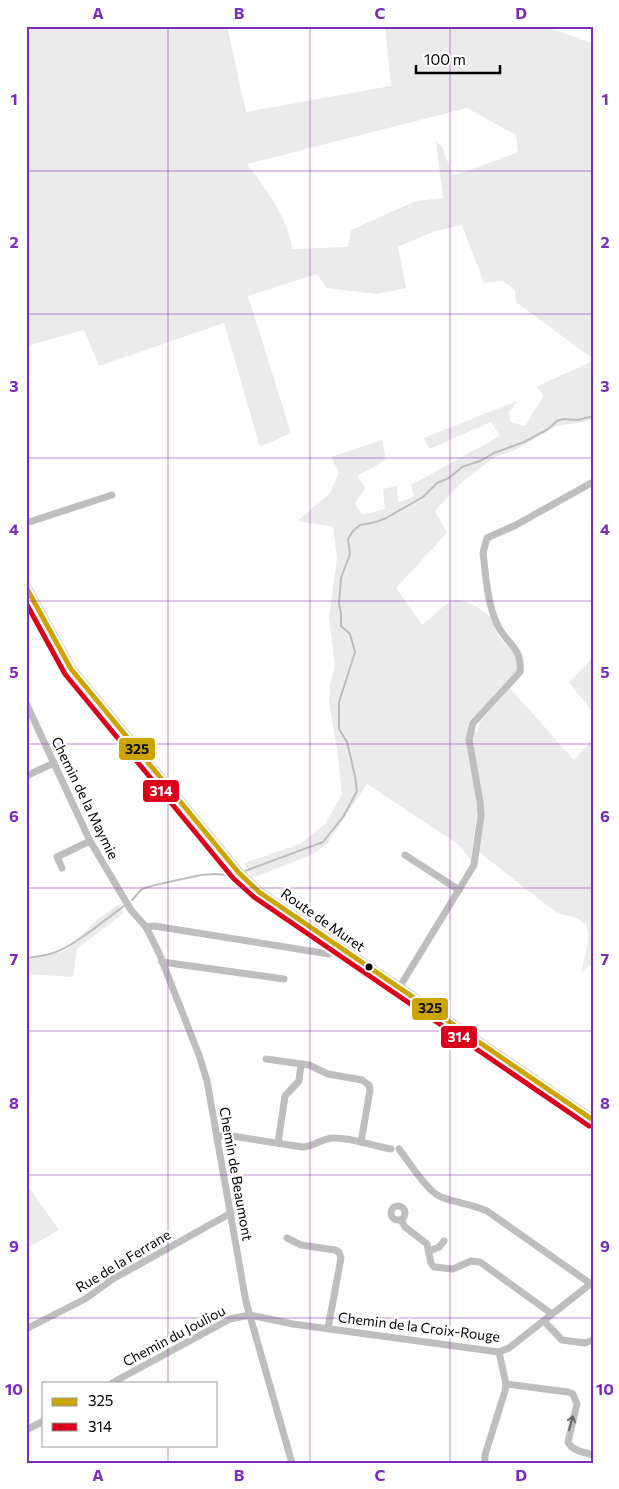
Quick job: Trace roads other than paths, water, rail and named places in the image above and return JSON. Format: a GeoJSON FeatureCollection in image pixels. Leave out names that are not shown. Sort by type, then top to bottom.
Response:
{"type":"FeatureCollection","features":[{"type":"Feature","properties":{"kind":"main road","name":"Route de Muret"},"geometry":{"type":"LineString","coordinates":[[26,587],[71,669],[239,873],[259,892],[593,1120]]}},
{"type":"Feature","properties":{"kind":"street"},"geometry":{"type":"LineString","coordinates":[[399,988],[474,865],[480,815],[479,791],[469,739],[470,734],[473,723],[520,672],[520,655],[497,625],[490,601],[483,547],[487,538],[516,525],[593,482]]}},
{"type":"Feature","properties":{"kind":"street"},"geometry":{"type":"LineString","coordinates":[[26,523],[112,495]]}},
{"type":"Feature","properties":{"kind":"street","name":"Chemin de la Maymie"},"geometry":{"type":"LineString","coordinates":[[26,703],[90,841],[126,901]]}},
{"type":"Feature","properties":{"kind":"street"},"geometry":{"type":"LineString","coordinates":[[26,776],[54,763]]}},
{"type":"Feature","properties":{"kind":"street"},"geometry":{"type":"LineString","coordinates":[[62,868],[57,857],[90,841]]}},
{"type":"Feature","properties":{"kind":"street"},"geometry":{"type":"LineString","coordinates":[[405,855],[459,890]]}},
{"type":"Feature","properties":{"kind":"street","name":"Chemin de Beaumont"},"geometry":{"type":"LineString","coordinates":[[126,901],[146,927],[162,962],[199,1055],[207,1082],[250,1315],[292,1463]]}},
{"type":"Feature","properties":{"kind":"street"},"geometry":{"type":"LineString","coordinates":[[146,927],[154,926],[329,954]]}},
{"type":"Feature","properties":{"kind":"street"},"geometry":{"type":"LineString","coordinates":[[162,962],[284,980]]}},
{"type":"Feature","properties":{"kind":"street"},"geometry":{"type":"LineString","coordinates":[[266,1059],[315,1067],[328,1074],[362,1080],[369,1085],[361,1142]]}},
{"type":"Feature","properties":{"kind":"street"},"geometry":{"type":"LineString","coordinates":[[278,1143],[284,1098],[299,1081],[301,1064]]}},
{"type":"Feature","properties":{"kind":"street"},"geometry":{"type":"LineString","coordinates":[[217,1137],[226,1134],[306,1147],[331,1138],[395,1149],[431,1190],[440,1197],[475,1205],[487,1211],[592,1283]]}},
{"type":"Feature","properties":{"kind":"street","name":"Rue de la Ferrane"},"geometry":{"type":"LineString","coordinates":[[26,1329],[85,1299],[113,1279],[231,1213]]}},
{"type":"Feature","properties":{"kind":"street"},"geometry":{"type":"LineString","coordinates":[[401,1220],[405,1227],[425,1241],[430,1251],[431,1263],[434,1266],[453,1269],[471,1261],[480,1262],[552,1314]]}},
{"type":"Feature","properties":{"kind":"street"},"geometry":{"type":"LineString","coordinates":[[287,1238],[301,1245],[339,1252],[341,1258],[328,1328]]}},
{"type":"Feature","properties":{"kind":"street"},"geometry":{"type":"LineString","coordinates":[[430,1251],[439,1247],[444,1241]]}},
{"type":"Feature","properties":{"kind":"street","name":"Chemin de la Croix-Rouge"},"geometry":{"type":"LineString","coordinates":[[250,1315],[285,1322],[499,1352],[510,1348],[592,1283]]}},
{"type":"Feature","properties":{"kind":"street","name":"Chemin du Jouliou"},"geometry":{"type":"LineString","coordinates":[[114,1382],[230,1319],[250,1315]]}},
{"type":"Feature","properties":{"kind":"street"},"geometry":{"type":"LineString","coordinates":[[544,1321],[562,1340],[585,1343],[593,1340]]}},
{"type":"Feature","properties":{"kind":"street"},"geometry":{"type":"LineString","coordinates":[[485,1463],[485,1455],[506,1384],[499,1352]]}},
{"type":"Feature","properties":{"kind":"street"},"geometry":{"type":"LineString","coordinates":[[506,1384],[573,1394],[577,1404],[568,1442],[570,1447],[593,1455]]}},
{"type":"Feature","properties":{"kind":"street"},"geometry":{"type":"LineString","coordinates":[[26,1430],[42,1422]]}},
{"type":"Feature","properties":{"kind":"waterway"},"geometry":{"type":"LineString","coordinates":[[245,871],[323,842],[343,817],[357,791],[347,742],[339,729],[339,702],[355,652],[350,634],[341,626],[339,604],[341,578],[350,554],[348,539],[353,531],[360,525],[386,518],[423,497],[437,483],[449,478],[462,467],[524,442],[548,429],[557,421],[563,419],[578,420],[593,416]]}},
{"type":"Feature","properties":{"kind":"waterway"},"geometry":{"type":"LineString","coordinates":[[132,900],[142,889],[155,885],[201,875],[231,875]]}},
{"type":"Feature","properties":{"kind":"waterway"},"geometry":{"type":"LineString","coordinates":[[26,958],[46,955],[61,950],[80,939],[124,906]]}}]}
